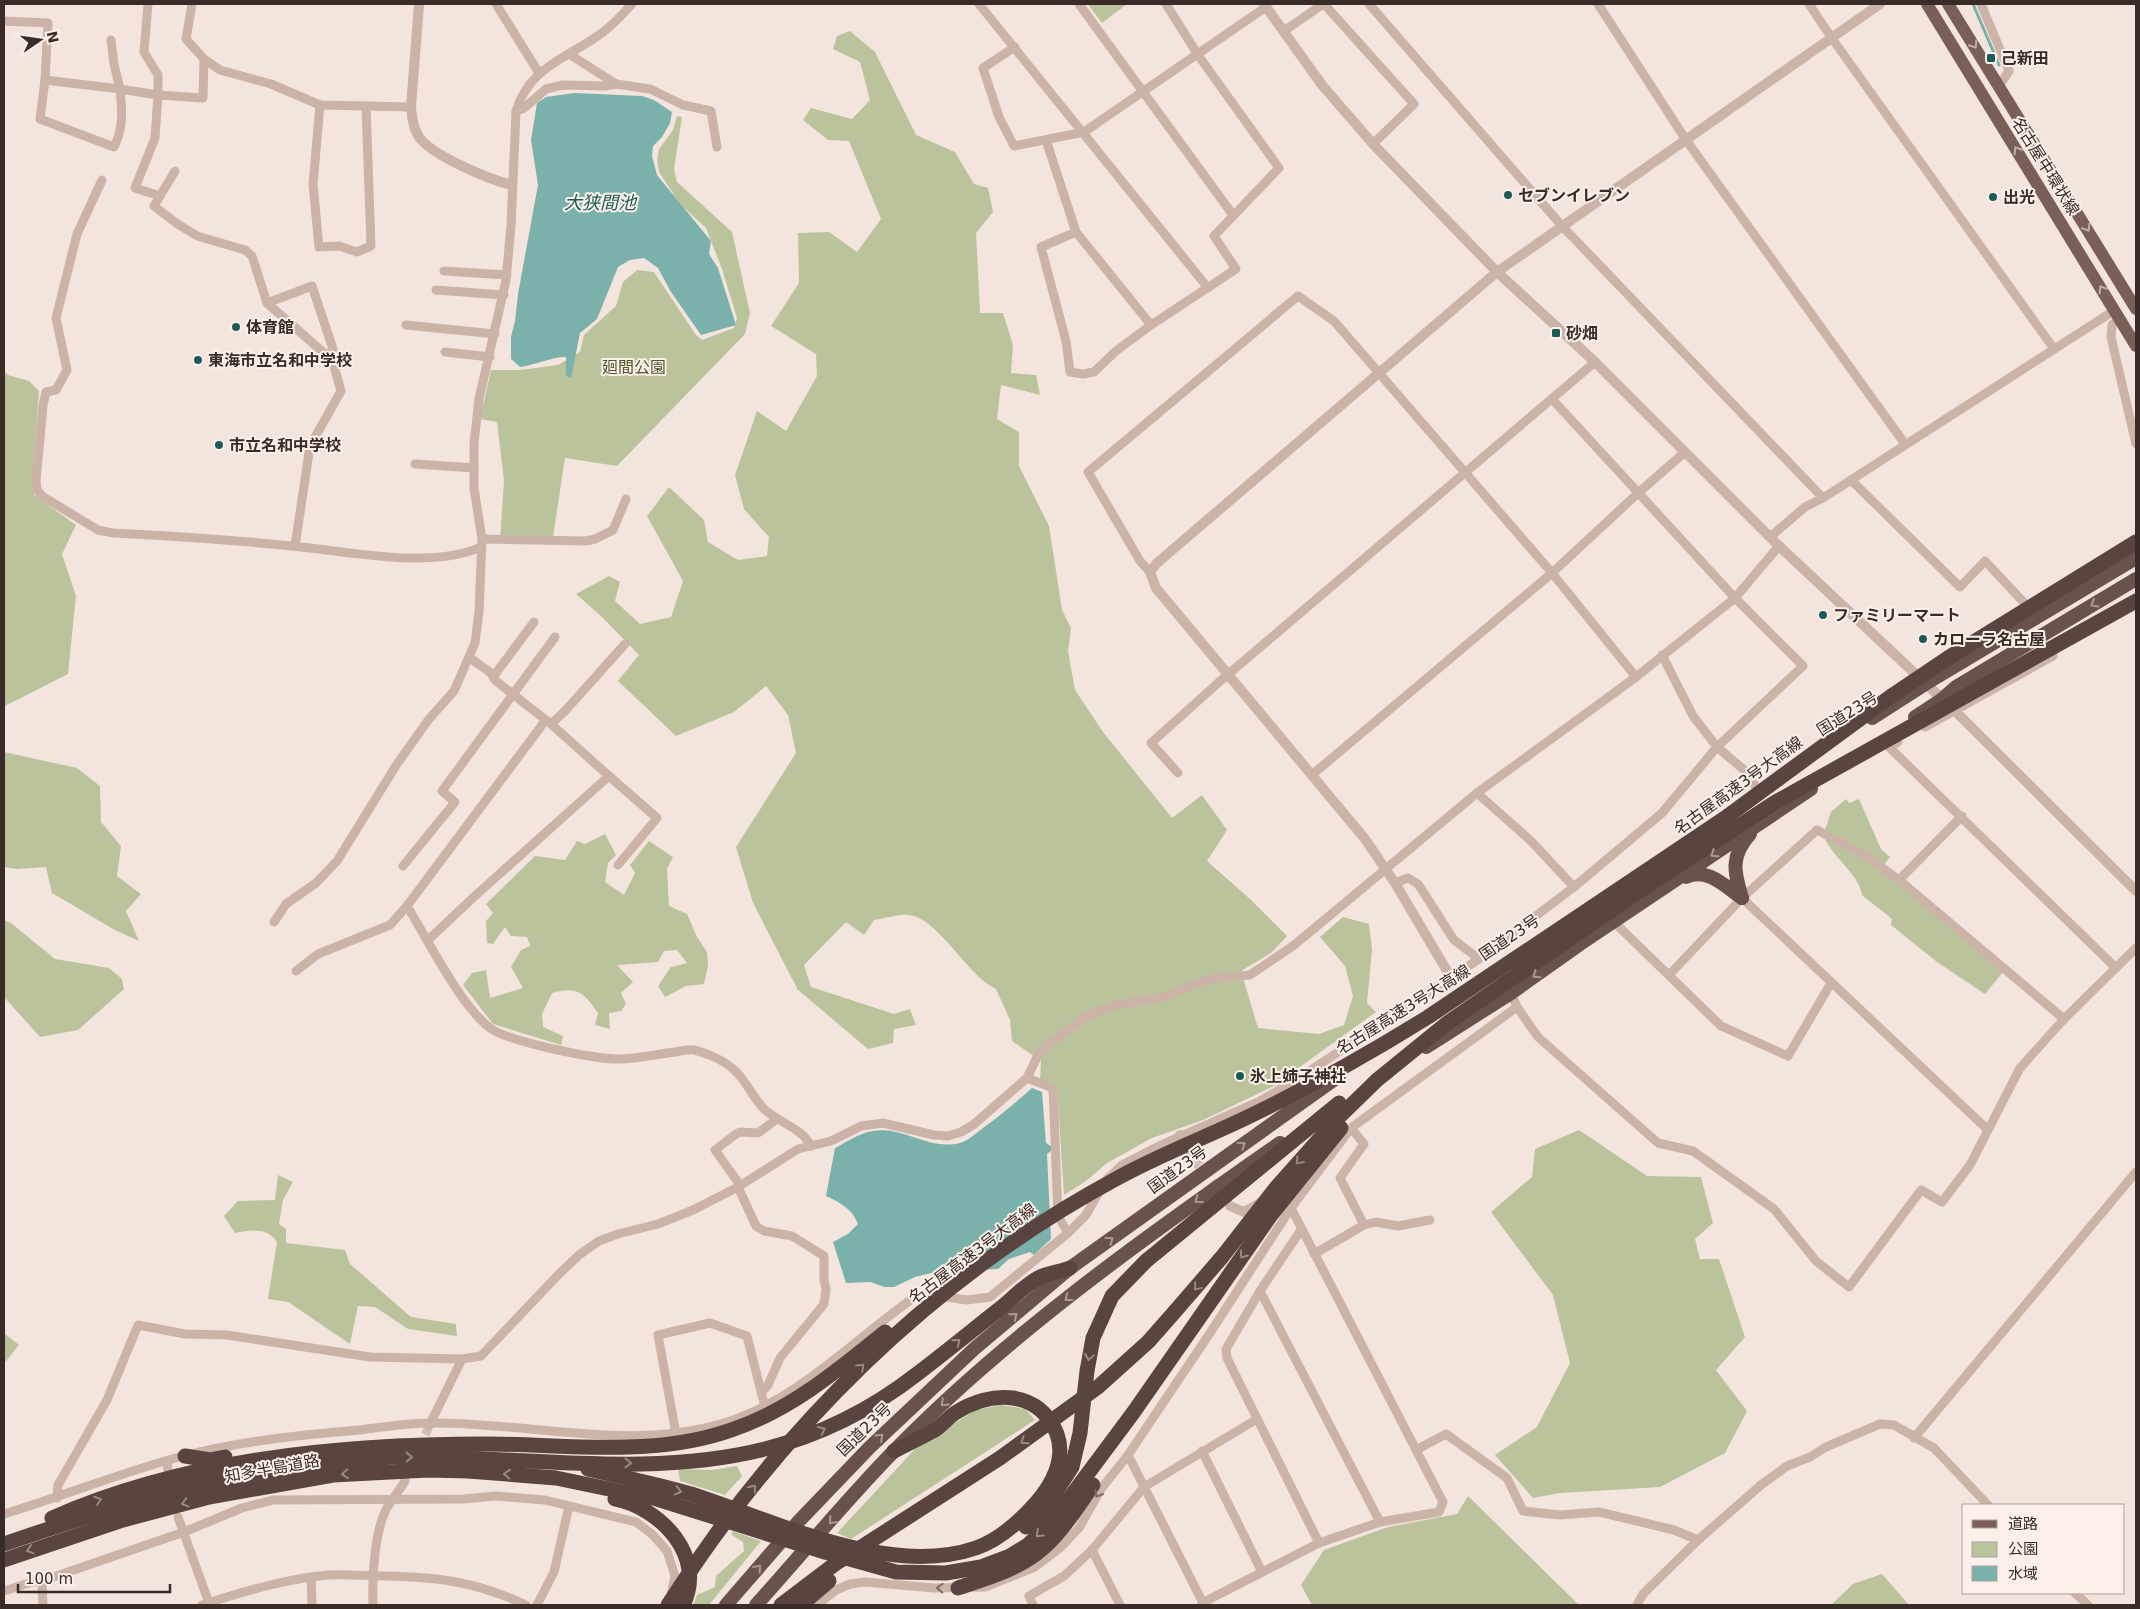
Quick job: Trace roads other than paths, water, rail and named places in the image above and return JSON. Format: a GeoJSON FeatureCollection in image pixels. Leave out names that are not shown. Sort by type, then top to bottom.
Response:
{"type":"FeatureCollection","features":[{"type":"Feature","properties":{"kind":"highway","name":"名古屋高速3号大高線"},"geometry":{"type":"LineString","coordinates":[[668,1605],[701,1554],[795,1434],[850,1377],[925,1309],[1004,1247],[1116,1179],[1256,1113],[1378,1048],[1716,824],[1882,702],[1948,658],[2136,542]]}},
{"type":"Feature","properties":{"kind":"highway"},"geometry":{"type":"LineString","coordinates":[[1925,684],[1940,666],[2030,609],[2136,550]]}},
{"type":"Feature","properties":{"kind":"highway","name":"国道23号"},"geometry":{"type":"LineString","coordinates":[[726,1605],[798,1522],[870,1447],[974,1349],[1070,1268],[1424,1016],[1757,790],[1925,684],[2136,558]]}},
{"type":"Feature","properties":{"kind":"highway"},"geometry":{"type":"LineString","coordinates":[[756,1605],[894,1451],[950,1398],[1039,1321],[1198,1200],[1339,1103],[1511,993],[1941,700],[1956,687],[2136,579]]}},
{"type":"Feature","properties":{"kind":"highway"},"geometry":{"type":"LineString","coordinates":[[1941,700],[1957,695],[2136,593]]}},
{"type":"Feature","properties":{"kind":"highway","name":"名古屋高速3号大高線"},"geometry":{"type":"LineString","coordinates":[[782,1605],[835,1564],[1036,1433],[1098,1388],[1148,1342],[1197,1288],[1274,1189],[1315,1142],[1405,1056],[1446,1024],[1732,830],[1819,776],[1911,728],[2136,601]]}},
{"type":"Feature","properties":{"kind":"highway"},"geometry":{"type":"LineString","coordinates":[[1742,898],[1734,864],[1741,844],[1759,825]]}},
{"type":"Feature","properties":{"kind":"highway"},"geometry":{"type":"LineString","coordinates":[[1666,886],[1692,874],[1706,874],[1742,898]]}},
{"type":"Feature","properties":{"kind":"highway"},"geometry":{"type":"LineString","coordinates":[[958,1588],[1013,1568],[1036,1554],[1066,1523],[1271,1215],[1340,1129],[1358,1099]]}},
{"type":"Feature","properties":{"kind":"highway"},"geometry":{"type":"LineString","coordinates":[[867,1563],[942,1565],[960,1561],[1006,1542],[1019,1534],[1043,1512],[1072,1467],[1080,1433],[1092,1338],[1112,1296],[1146,1261],[1339,1103]]}},
{"type":"Feature","properties":{"kind":"highway"},"geometry":{"type":"LineString","coordinates":[[4,1537],[121,1491],[208,1469],[276,1458],[345,1449],[460,1444],[634,1447],[703,1439],[758,1420],[794,1401],[827,1379],[923,1302],[960,1275],[1004,1247]]}},
{"type":"Feature","properties":{"kind":"highway"},"geometry":{"type":"LineString","coordinates":[[527,1460],[639,1463],[686,1462],[766,1449],[812,1435],[881,1400],[916,1375],[1038,1278],[1070,1268]]}},
{"type":"Feature","properties":{"kind":"highway"},"geometry":{"type":"LineString","coordinates":[[830,1547],[915,1557],[943,1555],[977,1547],[1009,1529],[1030,1510],[1052,1481],[1060,1454],[1056,1433],[1045,1415],[1035,1406],[1007,1397],[989,1398],[974,1404],[956,1413],[936,1429],[894,1451]]}},
{"type":"Feature","properties":{"kind":"highway"},"geometry":{"type":"LineString","coordinates":[[556,1478],[657,1499],[775,1529],[896,1572],[946,1573],[981,1567],[1010,1556],[1028,1545],[1051,1523],[1135,1417]]}},
{"type":"Feature","properties":{"kind":"highway"},"geometry":{"type":"LineString","coordinates":[[185,1456],[210,1460],[292,1446],[357,1438],[440,1438],[460,1444]]}},
{"type":"Feature","properties":{"kind":"highway","name":"知多半島道路"},"geometry":{"type":"LineString","coordinates":[[4,1544],[72,1520],[164,1493],[240,1475],[393,1457],[527,1460]]}},
{"type":"Feature","properties":{"kind":"highway"},"geometry":{"type":"LineString","coordinates":[[527,1460],[579,1467],[689,1494],[775,1529]]}},
{"type":"Feature","properties":{"kind":"highway","name":"知多半島道路"},"geometry":{"type":"LineString","coordinates":[[4,1560],[123,1520],[209,1497],[324,1476],[428,1470],[556,1478]]}},
{"type":"Feature","properties":{"kind":"highway"},"geometry":{"type":"LineString","coordinates":[[556,1478],[590,1495],[629,1502],[650,1513],[669,1529],[679,1540],[690,1577],[689,1594],[683,1605]]}},
{"type":"Feature","properties":{"kind":"highway"},"geometry":{"type":"LineString","coordinates":[[801,1605],[908,1516]]}},
{"type":"Feature","properties":{"kind":"highway"},"geometry":{"type":"LineString","coordinates":[[660,1605],[680,1574],[701,1554]]}},
{"type":"Feature","properties":{"kind":"main road","name":"名古屋中環状線"},"geometry":{"type":"LineString","coordinates":[[1927,4],[2136,346]]}},
{"type":"Feature","properties":{"kind":"main road","name":"名古屋中環状線"},"geometry":{"type":"LineString","coordinates":[[1948,4],[2135,306]]}},
{"type":"Feature","properties":{"kind":"street"},"geometry":{"type":"LineString","coordinates":[[148,4],[144,52],[158,75],[158,95],[154,138],[135,188],[160,196]]}},
{"type":"Feature","properties":{"kind":"street"},"geometry":{"type":"LineString","coordinates":[[192,4],[186,39],[204,58],[220,70],[270,84],[320,105],[411,107]]}},
{"type":"Feature","properties":{"kind":"street"},"geometry":{"type":"LineString","coordinates":[[419,4],[411,107],[413,124],[419,137],[430,149],[500,182],[512,185]]}},
{"type":"Feature","properties":{"kind":"street"},"geometry":{"type":"LineString","coordinates":[[496,4],[539,74]]}},
{"type":"Feature","properties":{"kind":"street"},"geometry":{"type":"LineString","coordinates":[[274,922],[286,904],[316,883],[337,861],[397,764],[429,719],[454,691],[470,658],[475,643],[479,612],[482,543],[474,488],[474,443],[479,399],[504,296],[507,275],[512,226],[516,110],[521,96],[530,81],[600,34],[632,4]]}},
{"type":"Feature","properties":{"kind":"street"},"geometry":{"type":"LineString","coordinates":[[979,4],[1208,288]]}},
{"type":"Feature","properties":{"kind":"street"},"geometry":{"type":"LineString","coordinates":[[1079,4],[1232,215]]}},
{"type":"Feature","properties":{"kind":"street"},"geometry":{"type":"LineString","coordinates":[[1076,232],[1041,247],[1066,341],[1070,372],[1083,374],[1094,372],[1116,351],[1151,325],[1236,269],[1214,236],[1279,168],[1198,55],[1166,4]]}},
{"type":"Feature","properties":{"kind":"street"},"geometry":{"type":"LineString","coordinates":[[1284,31],[1324,4],[1414,104],[1373,144]]}},
{"type":"Feature","properties":{"kind":"street"},"geometry":{"type":"LineString","coordinates":[[1369,4],[1562,226],[1822,498]]}},
{"type":"Feature","properties":{"kind":"street"},"geometry":{"type":"LineString","coordinates":[[1598,4],[1686,140],[1905,444]]}},
{"type":"Feature","properties":{"kind":"street"},"geometry":{"type":"LineString","coordinates":[[1809,4],[2054,349]]}},
{"type":"Feature","properties":{"kind":"street"},"geometry":{"type":"LineString","coordinates":[[1150,572],[1157,563],[1497,272],[1880,4]]}},
{"type":"Feature","properties":{"kind":"street"},"geometry":{"type":"LineString","coordinates":[[1981,4],[2009,71],[1999,86]]}},
{"type":"Feature","properties":{"kind":"street"},"geometry":{"type":"LineString","coordinates":[[1015,47],[983,68],[999,117],[1014,146],[1084,132],[1143,90],[1198,55],[1265,5],[1322,85],[1373,144],[1497,272],[1595,362],[1779,546],[1954,711],[2136,891]]}},
{"type":"Feature","properties":{"kind":"street"},"geometry":{"type":"LineString","coordinates":[[4,21],[48,23],[45,80],[40,119],[114,147],[119,137],[122,120],[120,89],[111,40]]}},
{"type":"Feature","properties":{"kind":"street"},"geometry":{"type":"LineString","coordinates":[[569,54],[616,84]]}},
{"type":"Feature","properties":{"kind":"street"},"geometry":{"type":"LineString","coordinates":[[45,80],[158,95],[203,98],[204,58]]}},
{"type":"Feature","properties":{"kind":"street"},"geometry":{"type":"LineString","coordinates":[[516,110],[524,108],[546,89],[563,85],[606,86],[616,84],[650,89],[683,105],[712,111],[717,146]]}},
{"type":"Feature","properties":{"kind":"street"},"geometry":{"type":"LineString","coordinates":[[320,105],[313,184],[319,247],[339,246],[357,252],[370,246],[366,106]]}},
{"type":"Feature","properties":{"kind":"street"},"geometry":{"type":"LineString","coordinates":[[1046,140],[1076,232],[1151,325]]}},
{"type":"Feature","properties":{"kind":"street"},"geometry":{"type":"LineString","coordinates":[[175,171],[154,206],[197,236],[245,250],[252,256],[268,303],[333,363],[341,391],[310,446],[295,546]]}},
{"type":"Feature","properties":{"kind":"street"},"geometry":{"type":"LineString","coordinates":[[102,180],[77,234],[56,318],[67,370],[56,390],[46,392],[40,430],[37,490],[42,496],[98,530],[113,533],[295,546],[408,558],[436,557],[473,551],[482,543],[586,541],[595,539],[613,530],[626,499]]}},
{"type":"Feature","properties":{"kind":"street"},"geometry":{"type":"LineString","coordinates":[[444,271],[507,275]]}},
{"type":"Feature","properties":{"kind":"street"},"geometry":{"type":"LineString","coordinates":[[268,303],[312,286],[332,349],[327,356]]}},
{"type":"Feature","properties":{"kind":"street"},"geometry":{"type":"LineString","coordinates":[[436,290],[504,296]]}},
{"type":"Feature","properties":{"kind":"street"},"geometry":{"type":"LineString","coordinates":[[1450,976],[1395,883],[1385,871],[1365,838],[1156,588],[1150,572],[1140,561],[1088,472],[1298,296],[1334,321],[1552,573],[1636,677]]}},
{"type":"Feature","properties":{"kind":"street"},"geometry":{"type":"LineString","coordinates":[[1770,537],[1805,506],[1851,480],[2054,349],[2117,314]]}},
{"type":"Feature","properties":{"kind":"street"},"geometry":{"type":"LineString","coordinates":[[2117,314],[2112,325],[2111,337],[2136,444]]}},
{"type":"Feature","properties":{"kind":"street"},"geometry":{"type":"LineString","coordinates":[[406,325],[495,334]]}},
{"type":"Feature","properties":{"kind":"street"},"geometry":{"type":"LineString","coordinates":[[446,352],[490,357]]}},
{"type":"Feature","properties":{"kind":"street"},"geometry":{"type":"LineString","coordinates":[[1178,773],[1151,743],[1229,674],[1595,362]]}},
{"type":"Feature","properties":{"kind":"street"},"geometry":{"type":"LineString","coordinates":[[4,1514],[167,1461],[254,1441],[302,1435],[429,1426],[502,1426],[620,1436],[650,1436],[676,1434],[725,1423],[765,1407],[829,1365],[912,1299],[925,1294],[967,1300],[990,1297],[1068,1233],[1086,1215],[1109,1176],[1122,1166],[1180,1136],[1260,1102],[1299,1078],[1450,976],[1479,959],[1574,887],[1662,813],[1717,747],[1803,666],[1735,598],[1637,494],[1552,399]]}},
{"type":"Feature","properties":{"kind":"street"},"geometry":{"type":"LineString","coordinates":[[1313,774],[1552,573],[1685,452]]}},
{"type":"Feature","properties":{"kind":"street"},"geometry":{"type":"LineString","coordinates":[[416,464],[474,468]]}},
{"type":"Feature","properties":{"kind":"street"},"geometry":{"type":"LineString","coordinates":[[1851,480],[1960,586],[1986,561],[2030,609]]}},
{"type":"Feature","properties":{"kind":"street"},"geometry":{"type":"LineString","coordinates":[[57,1498],[58,1485],[107,1400],[138,1324],[186,1334],[227,1335],[370,1357],[462,1359],[481,1356],[579,1254],[599,1242],[618,1234],[694,1210],[739,1186],[798,1149],[831,1141],[861,1126],[883,1123],[934,1135],[948,1136],[961,1132],[973,1125],[1027,1078],[1040,1051],[1088,1015],[1116,1005],[1165,997],[1210,979],[1250,975],[1293,946],[1478,793],[1636,677],[1735,598],[1779,546]]}},
{"type":"Feature","properties":{"kind":"street"},"geometry":{"type":"LineString","coordinates":[[2116,968],[1889,747],[2136,608]]}},
{"type":"Feature","properties":{"kind":"street"},"geometry":{"type":"LineString","coordinates":[[493,677],[534,622]]}},
{"type":"Feature","properties":{"kind":"street"},"geometry":{"type":"LineString","coordinates":[[403,866],[456,802],[442,791],[555,637]]}},
{"type":"Feature","properties":{"kind":"street"},"geometry":{"type":"LineString","coordinates":[[296,970],[318,954],[390,924],[407,906],[548,722],[565,711],[625,644]]}},
{"type":"Feature","properties":{"kind":"street"},"geometry":{"type":"LineString","coordinates":[[1662,655],[1693,716],[1717,747],[1750,775],[1757,790]]}},
{"type":"Feature","properties":{"kind":"street"},"geometry":{"type":"LineString","coordinates":[[470,658],[548,722],[657,818],[618,865]]}},
{"type":"Feature","properties":{"kind":"street"},"geometry":{"type":"LineString","coordinates":[[428,940],[609,776]]}},
{"type":"Feature","properties":{"kind":"street"},"geometry":{"type":"LineString","coordinates":[[1478,793],[1531,841],[1574,887]]}},
{"type":"Feature","properties":{"kind":"street"},"geometry":{"type":"LineString","coordinates":[[1899,880],[1962,816]]}},
{"type":"Feature","properties":{"kind":"street"},"geometry":{"type":"LineString","coordinates":[[1670,975],[1742,898],[1817,830],[1862,854],[1899,880],[2064,1019]]}},
{"type":"Feature","properties":{"kind":"street"},"geometry":{"type":"LineString","coordinates":[[1395,883],[1408,878],[1418,884],[1454,940],[1479,959]]}},
{"type":"Feature","properties":{"kind":"street"},"geometry":{"type":"LineString","coordinates":[[1742,898],[1988,1130]]}},
{"type":"Feature","properties":{"kind":"street"},"geometry":{"type":"LineString","coordinates":[[407,906],[473,1010],[491,1028],[504,1034],[581,1055],[619,1059],[693,1049],[728,1065],[738,1074],[761,1105],[777,1119],[796,1129],[807,1139],[811,1146]]}},
{"type":"Feature","properties":{"kind":"street"},"geometry":{"type":"LineString","coordinates":[[1614,922],[1721,1026],[1788,1056],[1831,983]]}},
{"type":"Feature","properties":{"kind":"street"},"geometry":{"type":"LineString","coordinates":[[1511,993],[1517,1007],[1538,1038],[1658,1143],[1693,1151],[1774,1209],[1816,1261],[1849,1286],[1921,1190],[1942,1202],[1970,1165],[2020,1068],[2064,1019],[2136,948]]}},
{"type":"Feature","properties":{"kind":"street"},"geometry":{"type":"LineString","coordinates":[[817,1605],[836,1590],[850,1584],[865,1582],[958,1588],[985,1587],[1035,1567],[1054,1552],[1079,1528],[1101,1489],[1128,1455],[1210,1333],[1290,1208],[1351,1128],[1517,1007]]}},
{"type":"Feature","properties":{"kind":"street"},"geometry":{"type":"LineString","coordinates":[[1027,1078],[1052,1088],[1058,1216],[1068,1233]]}},
{"type":"Feature","properties":{"kind":"street"},"geometry":{"type":"LineString","coordinates":[[761,1393],[768,1385],[780,1358],[824,1304],[826,1289],[824,1256],[792,1236],[764,1231],[756,1226],[739,1186],[715,1150],[740,1132],[758,1133],[777,1119]]}},
{"type":"Feature","properties":{"kind":"street"},"geometry":{"type":"LineString","coordinates":[[1351,1128],[1364,1144],[1340,1178],[1364,1225]]}},
{"type":"Feature","properties":{"kind":"street"},"geometry":{"type":"LineString","coordinates":[[1180,1136],[1193,1158]]}},
{"type":"Feature","properties":{"kind":"street"},"geometry":{"type":"LineString","coordinates":[[1914,1438],[2136,1172]]}},
{"type":"Feature","properties":{"kind":"street"},"geometry":{"type":"LineString","coordinates":[[1128,1455],[1203,1604],[1320,1543],[1380,1522],[1439,1512],[1443,1502],[1282,1190],[1244,1212],[1230,1206]]}},
{"type":"Feature","properties":{"kind":"street"},"geometry":{"type":"LineString","coordinates":[[1314,1254],[1364,1225],[1376,1222],[1398,1226],[1430,1220]]}},
{"type":"Feature","properties":{"kind":"street"},"geometry":{"type":"LineString","coordinates":[[1301,1230],[1260,1291],[1226,1349],[1226,1358],[1320,1543]]}},
{"type":"Feature","properties":{"kind":"street"},"geometry":{"type":"LineString","coordinates":[[1260,1291],[1380,1522]]}},
{"type":"Feature","properties":{"kind":"street"},"geometry":{"type":"LineString","coordinates":[[676,1434],[658,1335],[710,1322],[748,1336],[765,1407]]}},
{"type":"Feature","properties":{"kind":"street"},"geometry":{"type":"LineString","coordinates":[[429,1426],[462,1359]]}},
{"type":"Feature","properties":{"kind":"street"},"geometry":{"type":"LineString","coordinates":[[1033,1605],[1029,1596],[1064,1576],[1092,1550],[1144,1487],[1257,1419]]}},
{"type":"Feature","properties":{"kind":"street"},"geometry":{"type":"LineString","coordinates":[[1637,1605],[1643,1594],[1698,1540],[1761,1484],[1788,1466],[1810,1458],[1826,1447],[1880,1424],[1894,1425],[1934,1448],[1987,1504]]}},
{"type":"Feature","properties":{"kind":"street"},"geometry":{"type":"LineString","coordinates":[[1416,1450],[1446,1434],[1507,1478],[1523,1511],[1560,1515],[1599,1512],[1674,1530],[1698,1540]]}},
{"type":"Feature","properties":{"kind":"street"},"geometry":{"type":"LineString","coordinates":[[1202,1451],[1262,1572]]}},
{"type":"Feature","properties":{"kind":"street"},"geometry":{"type":"LineString","coordinates":[[167,1461],[168,1471]]}},
{"type":"Feature","properties":{"kind":"street"},"geometry":{"type":"LineString","coordinates":[[373,1605],[372,1576],[378,1533],[389,1504],[395,1499],[405,1481]]}},
{"type":"Feature","properties":{"kind":"street"},"geometry":{"type":"LineString","coordinates":[[4,1591],[32,1582],[42,1581],[184,1532],[242,1508],[273,1500],[463,1499],[496,1496],[545,1500],[636,1522],[653,1535],[668,1551],[675,1576],[668,1605]]}},
{"type":"Feature","properties":{"kind":"street"},"geometry":{"type":"LineString","coordinates":[[537,1605],[554,1572],[569,1506]]}},
{"type":"Feature","properties":{"kind":"street"},"geometry":{"type":"LineString","coordinates":[[178,1517],[205,1604],[273,1584],[311,1577],[372,1576],[424,1577],[462,1582],[498,1592],[526,1605]]}},
{"type":"Feature","properties":{"kind":"street"},"geometry":{"type":"LineString","coordinates":[[1092,1550],[1120,1605]]}},
{"type":"Feature","properties":{"kind":"street"},"geometry":{"type":"LineString","coordinates":[[311,1577],[312,1605]]}},
{"type":"Feature","properties":{"kind":"street"},"geometry":{"type":"LineString","coordinates":[[42,1581],[43,1605]]}},
{"type":"Feature","properties":{"kind":"street"},"geometry":{"type":"LineString","coordinates":[[2076,1594],[2088,1605]]}},
{"type":"Feature","properties":{"kind":"water","name":"大狭間池"},"geometry":{"type":"Polygon","coordinates":[[[574,93],[642,96],[654,100],[672,112],[670,123],[662,137],[653,146],[652,156],[657,175],[711,241],[709,254],[718,268],[736,325],[701,335],[671,292],[658,268],[644,258],[630,260],[618,267],[597,319],[580,333],[571,378],[566,376],[566,357],[520,367],[511,359],[511,337],[538,185],[531,140],[537,103],[546,97],[574,93]]]}},
{"type":"Feature","properties":{"kind":"water"},"geometry":{"type":"Polygon","coordinates":[[[1032,1088],[1042,1092],[1046,1143],[1052,1147],[1051,1151],[1047,1154],[1051,1239],[1034,1255],[1030,1252],[1009,1259],[998,1269],[935,1272],[915,1277],[894,1287],[885,1287],[870,1282],[846,1283],[833,1242],[848,1234],[858,1224],[849,1210],[826,1196],[835,1148],[863,1134],[884,1130],[940,1144],[963,1142],[1013,1105],[1032,1088]]]}},
{"type":"Feature","properties":{"kind":"waterway"},"geometry":{"type":"LineString","coordinates":[[1973,4],[1999,65]]}},
{"type":"Feature","properties":{"kind":"tunnel"},"geometry":{"type":"LineString","coordinates":[[1193,1158],[1220,1193]]}},
{"type":"Feature","properties":{"kind":"tunnel"},"geometry":{"type":"LineString","coordinates":[[420,1447],[428,1429]]}},
{"type":"Feature","properties":{"kind":"place","name":"己新田"},"geometry":{"type":"Point","coordinates":[1991,58]}},
{"type":"Feature","properties":{"kind":"place","name":"セブンイレブン"},"geometry":{"type":"Point","coordinates":[1508,195]}},
{"type":"Feature","properties":{"kind":"place","name":"出光"},"geometry":{"type":"Point","coordinates":[1993,197]}},
{"type":"Feature","properties":{"kind":"place","name":"体育館"},"geometry":{"type":"Point","coordinates":[236,327]}},
{"type":"Feature","properties":{"kind":"place","name":"砂畑"},"geometry":{"type":"Point","coordinates":[1556,333]}},
{"type":"Feature","properties":{"kind":"place","name":"東海市立名和中学校"},"geometry":{"type":"Point","coordinates":[198,360]}},
{"type":"Feature","properties":{"kind":"place","name":"市立名和中学校"},"geometry":{"type":"Point","coordinates":[219,445]}},
{"type":"Feature","properties":{"kind":"place","name":"ファミリーマート"},"geometry":{"type":"Point","coordinates":[1823,615]}},
{"type":"Feature","properties":{"kind":"place","name":"カローラ名古屋"},"geometry":{"type":"Point","coordinates":[1923,639]}},
{"type":"Feature","properties":{"kind":"place","name":"氷上姉子神社"},"geometry":{"type":"Point","coordinates":[1240,1076]}},
{"type":"Feature","properties":{"kind":"park label","name":"廻間公園"},"geometry":{"type":"Point","coordinates":[634,367]}}]}
